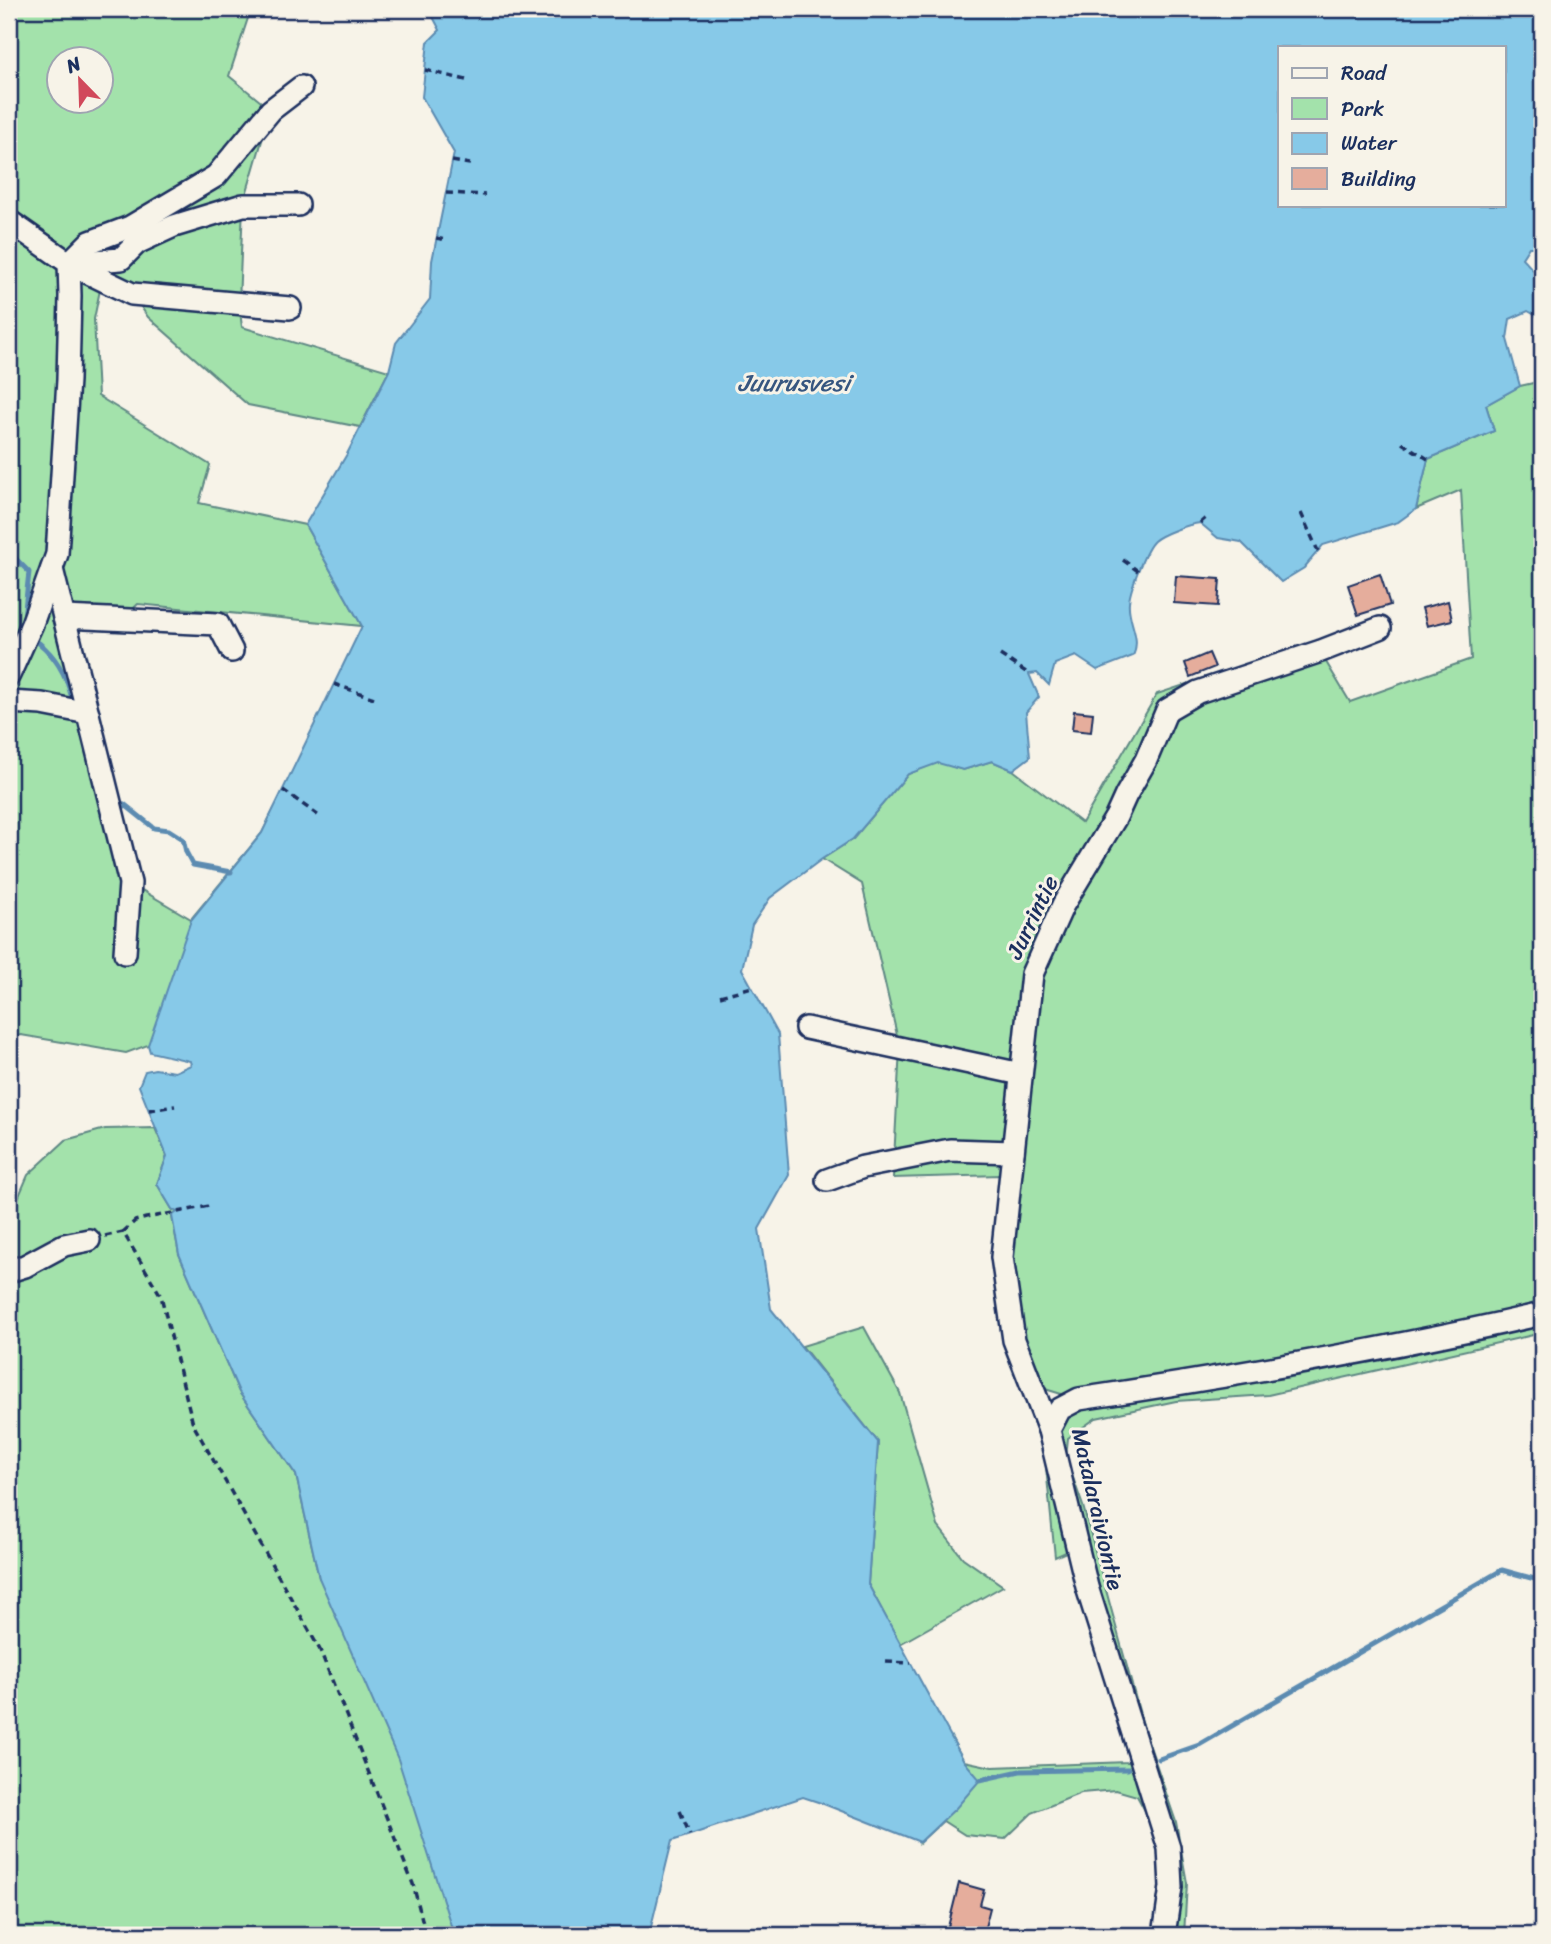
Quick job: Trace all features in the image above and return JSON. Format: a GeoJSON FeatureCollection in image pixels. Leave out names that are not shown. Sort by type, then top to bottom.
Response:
{"type":"FeatureCollection","features":[{"type":"Feature","properties":{"kind":"street"},"geometry":{"type":"LineString","coordinates":[[9,675],[32,624],[57,554],[68,380],[69,263],[90,242],[130,227],[216,176],[271,110],[301,87]]}},
{"type":"Feature","properties":{"kind":"street"},"geometry":{"type":"LineString","coordinates":[[69,263],[121,258],[137,243],[174,226],[243,205],[298,205]]}},
{"type":"Feature","properties":{"kind":"street"},"geometry":{"type":"LineString","coordinates":[[9,222],[69,263],[132,294],[290,308]]}},
{"type":"Feature","properties":{"kind":"street"},"geometry":{"type":"LineString","coordinates":[[52,569],[130,883],[125,953]]}},
{"type":"Feature","properties":{"kind":"street"},"geometry":{"type":"LineString","coordinates":[[64,617],[218,624],[232,650]]}},
{"type":"Feature","properties":{"kind":"street","name":"Jurrintie"},"geometry":{"type":"LineString","coordinates":[[1049,1430],[1014,1340],[1002,1257],[1032,974],[1063,905],[1116,817],[1146,760],[1167,710],[1198,692],[1321,651],[1380,628]]}},
{"type":"Feature","properties":{"kind":"street"},"geometry":{"type":"LineString","coordinates":[[9,702],[41,704],[88,713]]}},
{"type":"Feature","properties":{"kind":"street"},"geometry":{"type":"LineString","coordinates":[[806,1028],[1021,1074]]}},
{"type":"Feature","properties":{"kind":"street"},"geometry":{"type":"LineString","coordinates":[[827,1180],[863,1167],[950,1150],[1013,1152]]}},
{"type":"Feature","properties":{"kind":"street"},"geometry":{"type":"LineString","coordinates":[[9,1271],[25,1266],[64,1245],[89,1240]]}},
{"type":"Feature","properties":{"kind":"street","name":"Matalaraiviontie"},"geometry":{"type":"LineString","coordinates":[[1164,1935],[1171,1887],[1169,1848],[1087,1587],[1049,1430],[1060,1409],[1079,1399],[1293,1365],[1433,1339],[1542,1314]]}},
{"type":"Feature","properties":{"kind":"path"},"geometry":{"type":"LineString","coordinates":[[425,71],[466,80]]}},
{"type":"Feature","properties":{"kind":"path"},"geometry":{"type":"LineString","coordinates":[[452,161],[470,164]]}},
{"type":"Feature","properties":{"kind":"path"},"geometry":{"type":"LineString","coordinates":[[446,193],[485,195]]}},
{"type":"Feature","properties":{"kind":"path"},"geometry":{"type":"LineString","coordinates":[[436,238],[446,240]]}},
{"type":"Feature","properties":{"kind":"path"},"geometry":{"type":"LineString","coordinates":[[1402,443],[1428,459]]}},
{"type":"Feature","properties":{"kind":"path"},"geometry":{"type":"LineString","coordinates":[[1301,513],[1318,551]]}},
{"type":"Feature","properties":{"kind":"path"},"geometry":{"type":"LineString","coordinates":[[1200,523],[1208,517]]}},
{"type":"Feature","properties":{"kind":"path"},"geometry":{"type":"LineString","coordinates":[[1123,560],[1138,571]]}},
{"type":"Feature","properties":{"kind":"path"},"geometry":{"type":"LineString","coordinates":[[1000,655],[1029,674]]}},
{"type":"Feature","properties":{"kind":"path"},"geometry":{"type":"LineString","coordinates":[[334,684],[374,698]]}},
{"type":"Feature","properties":{"kind":"path"},"geometry":{"type":"LineString","coordinates":[[283,790],[319,816]]}},
{"type":"Feature","properties":{"kind":"path"},"geometry":{"type":"LineString","coordinates":[[720,996],[752,987]]}},
{"type":"Feature","properties":{"kind":"path"},"geometry":{"type":"LineString","coordinates":[[149,1110],[176,1105]]}},
{"type":"Feature","properties":{"kind":"path"},"geometry":{"type":"LineString","coordinates":[[89,1240],[123,1232],[135,1222],[146,1218],[209,1206]]}},
{"type":"Feature","properties":{"kind":"path"},"geometry":{"type":"LineString","coordinates":[[123,1232],[161,1296],[192,1424],[320,1650],[414,1884],[426,1935]]}},
{"type":"Feature","properties":{"kind":"path"},"geometry":{"type":"LineString","coordinates":[[886,1662],[911,1663]]}},
{"type":"Feature","properties":{"kind":"path"},"geometry":{"type":"LineString","coordinates":[[680,1811],[691,1835]]}},
{"type":"Feature","properties":{"kind":"green space"},"geometry":{"type":"Polygon","coordinates":[[[9,9],[251,9],[229,76],[271,110],[243,205],[239,303],[242,327],[389,371],[360,427],[248,405],[148,317],[132,294],[102,280],[94,319],[98,396],[210,465],[199,503],[305,525],[362,626],[138,604],[121,620],[65,617],[130,883],[191,919],[262,833],[274,809],[303,827],[148,1045],[126,1053],[21,1035],[9,1038],[9,9]]]}},
{"type":"Feature","properties":{"kind":"green space"},"geometry":{"type":"Polygon","coordinates":[[[1542,381],[1542,756],[1539,760],[1542,770],[1542,1210],[1537,1212],[1542,1333],[1268,1395],[1176,1401],[1096,1418],[1068,1438],[1066,1458],[1083,1506],[1144,1729],[1176,1822],[1187,1883],[1184,1935],[1162,1935],[1160,1860],[1154,1827],[1137,1796],[1116,1790],[1081,1793],[1032,1813],[1005,1839],[965,1835],[943,1821],[920,1842],[951,1737],[964,1761],[992,1767],[1128,1762],[1141,1755],[1077,1547],[1055,1557],[1044,1447],[1078,1399],[1045,1389],[1029,1379],[1001,1175],[893,1178],[900,1048],[862,884],[822,859],[853,839],[908,774],[938,762],[963,770],[992,761],[1013,770],[1082,823],[1157,694],[1314,642],[1350,702],[1471,659],[1461,490],[1416,509],[1428,459],[1494,431],[1486,405],[1520,386],[1542,381]]]}},
{"type":"Feature","properties":{"kind":"green space"},"geometry":{"type":"Polygon","coordinates":[[[155,1128],[167,1156],[157,1184],[172,1209],[178,1212],[172,1217],[179,1254],[239,1392],[296,1475],[319,1578],[649,1935],[9,1935],[9,1219],[28,1175],[66,1140],[105,1129],[155,1128]]]}},
{"type":"Feature","properties":{"kind":"green space"},"geometry":{"type":"Polygon","coordinates":[[[864,1327],[900,1393],[938,1526],[963,1558],[1003,1586],[900,1644],[868,1584],[878,1442],[802,1346],[864,1327]]]}},
{"type":"Feature","properties":{"kind":"water","name":"Juurusvesi"},"geometry":{"type":"Polygon","coordinates":[[[432,9],[1542,9],[1542,247],[1529,247],[1522,258],[1542,276],[1542,319],[1528,311],[1510,319],[1507,339],[1520,386],[1486,405],[1494,431],[1428,459],[1416,509],[1398,522],[1323,545],[1304,568],[1281,582],[1241,542],[1218,538],[1200,523],[1158,538],[1146,552],[1130,596],[1129,609],[1136,642],[1133,656],[1097,670],[1076,656],[1055,664],[1049,685],[1037,673],[1029,674],[1039,697],[1026,712],[1030,757],[1013,770],[992,761],[963,770],[938,763],[908,774],[853,839],[770,898],[752,925],[742,969],[778,1034],[789,1175],[759,1229],[771,1309],[878,1442],[868,1584],[964,1761],[980,1780],[956,1808],[920,1842],[803,1797],[672,1841],[649,1935],[454,1935],[398,1759],[319,1578],[296,1475],[239,1392],[179,1254],[172,1216],[177,1212],[172,1209],[157,1184],[167,1156],[139,1086],[145,1071],[155,1069],[175,1072],[191,1065],[190,1061],[150,1052],[148,1045],[191,920],[262,833],[362,626],[305,525],[347,454],[389,371],[396,343],[430,299],[432,261],[454,153],[422,97],[428,42],[440,30],[431,13],[432,9]]]}},
{"type":"Feature","properties":{"kind":"building"},"geometry":{"type":"Polygon","coordinates":[[[1380,574],[1390,605],[1358,615],[1348,585],[1380,574]]]}},
{"type":"Feature","properties":{"kind":"building"},"geometry":{"type":"Polygon","coordinates":[[[1176,576],[1220,579],[1218,606],[1174,603],[1176,576]]]}},
{"type":"Feature","properties":{"kind":"building"},"geometry":{"type":"Polygon","coordinates":[[[1448,601],[1452,620],[1427,626],[1422,608],[1448,601]]]}},
{"type":"Feature","properties":{"kind":"building"},"geometry":{"type":"Polygon","coordinates":[[[1209,653],[1215,667],[1190,677],[1185,663],[1209,653]]]}},
{"type":"Feature","properties":{"kind":"building"},"geometry":{"type":"Polygon","coordinates":[[[1074,711],[1093,713],[1091,732],[1072,730],[1074,711]]]}},
{"type":"Feature","properties":{"kind":"building"},"geometry":{"type":"Polygon","coordinates":[[[959,1883],[984,1890],[980,1905],[990,1908],[983,1935],[946,1935],[959,1883]]]}},
{"type":"Feature","properties":{"kind":"waterway"},"geometry":{"type":"LineString","coordinates":[[9,554],[29,572],[24,618]]}},
{"type":"Feature","properties":{"kind":"waterway"},"geometry":{"type":"LineString","coordinates":[[39,643],[59,666],[71,695]]}},
{"type":"Feature","properties":{"kind":"waterway"},"geometry":{"type":"LineString","coordinates":[[124,804],[154,828],[169,830],[183,839],[193,865],[231,872]]}},
{"type":"Feature","properties":{"kind":"waterway"},"geometry":{"type":"LineString","coordinates":[[1159,1759],[1199,1745],[1502,1570],[1542,1581]]}},
{"type":"Feature","properties":{"kind":"waterway"},"geometry":{"type":"LineString","coordinates":[[980,1780],[1020,1771],[1128,1769]]}}]}
